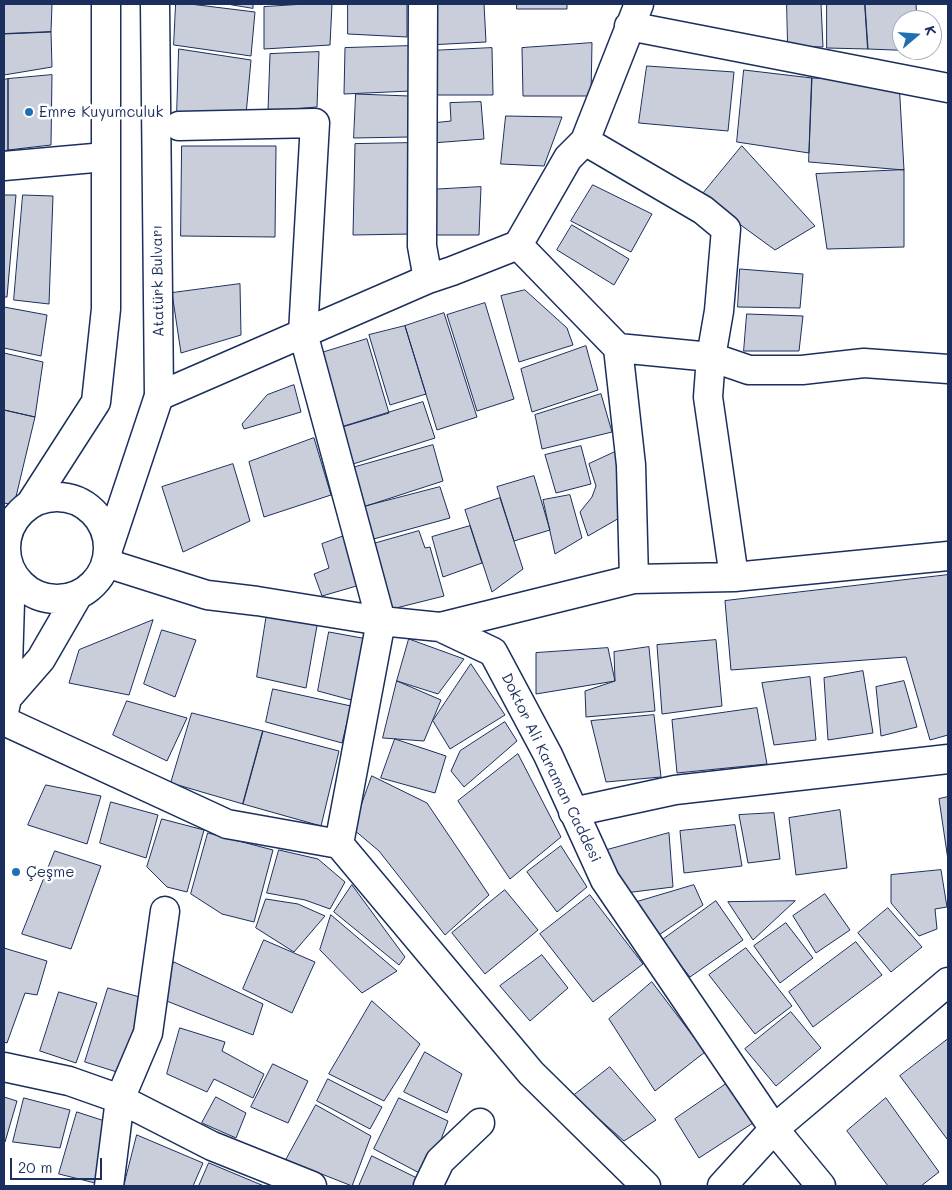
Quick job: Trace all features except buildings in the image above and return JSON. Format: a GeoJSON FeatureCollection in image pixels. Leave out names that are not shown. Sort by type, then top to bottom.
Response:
{"type":"FeatureCollection","features":[{"type":"Feature","properties":{"kind":"street"},"geometry":{"type":"LineString","coordinates":[[31,503],[45,498],[61,496],[76,500],[89,508],[100,520],[106,534],[107,556],[100,576],[90,587],[78,595],[63,599],[47,598],[32,593],[20,583],[11,570],[6,555],[5,539],[11,525],[19,513],[31,503],[96,402],[106,309],[106,4]]}},
{"type":"Feature","properties":{"kind":"street","name":"Atatürk Bulvarı"},"geometry":{"type":"LineString","coordinates":[[107,556],[159,396],[155,4]]}},
{"type":"Feature","properties":{"kind":"street"},"geometry":{"type":"LineString","coordinates":[[423,4],[422,246],[428,279]]}},
{"type":"Feature","properties":{"kind":"street"},"geometry":{"type":"LineString","coordinates":[[159,396],[428,279],[518,245],[568,158],[585,141],[634,15],[948,88]]}},
{"type":"Feature","properties":{"kind":"street"},"geometry":{"type":"LineString","coordinates":[[179,126],[315,123],[303,333],[382,621],[339,844]]}},
{"type":"Feature","properties":{"kind":"street"},"geometry":{"type":"LineString","coordinates":[[585,141],[703,210],[726,229],[719,311],[711,357],[708,397],[734,577]]}},
{"type":"Feature","properties":{"kind":"street"},"geometry":{"type":"LineString","coordinates":[[4,166],[106,157]]}},
{"type":"Feature","properties":{"kind":"street"},"geometry":{"type":"LineString","coordinates":[[518,245],[618,348],[632,465],[634,580]]}},
{"type":"Feature","properties":{"kind":"street"},"geometry":{"type":"LineString","coordinates":[[618,348],[711,357],[749,370],[802,370],[864,363],[948,369]]}},
{"type":"Feature","properties":{"kind":"street","name":"Doktor Ali Karaman Caddesi"},"geometry":{"type":"LineString","coordinates":[[107,556],[207,595],[382,621],[440,627],[493,652],[548,755],[605,880],[774,1129],[821,1186]]}},
{"type":"Feature","properties":{"kind":"street"},"geometry":{"type":"LineString","coordinates":[[440,627],[634,580],[734,577],[948,556]]}},
{"type":"Feature","properties":{"kind":"street"},"geometry":{"type":"LineString","coordinates":[[5,710],[11,570]]}},
{"type":"Feature","properties":{"kind":"street"},"geometry":{"type":"LineString","coordinates":[[5,710],[42,659],[78,595]]}},
{"type":"Feature","properties":{"kind":"street"},"geometry":{"type":"LineString","coordinates":[[5,710],[227,824],[339,844],[530,1073],[646,1186]]}},
{"type":"Feature","properties":{"kind":"street"},"geometry":{"type":"LineString","coordinates":[[573,812],[675,790],[948,759]]}},
{"type":"Feature","properties":{"kind":"street"},"geometry":{"type":"LineString","coordinates":[[109,1186],[120,1099],[148,1034],[165,911]]}},
{"type":"Feature","properties":{"kind":"street"},"geometry":{"type":"LineString","coordinates":[[722,1186],[774,1129],[948,982]]}},
{"type":"Feature","properties":{"kind":"street"},"geometry":{"type":"LineString","coordinates":[[4,1066],[69,1081],[120,1099],[212,1146],[312,1186]]}},
{"type":"Feature","properties":{"kind":"street"},"geometry":{"type":"LineString","coordinates":[[428,1186],[440,1161],[480,1123]]}},
{"type":"Feature","properties":{"kind":"place","name":"Emre Kuyumculuk"},"geometry":{"type":"Point","coordinates":[29,112]}},
{"type":"Feature","properties":{"kind":"place","name":"Çeşme"},"geometry":{"type":"Point","coordinates":[16,872]}}]}
